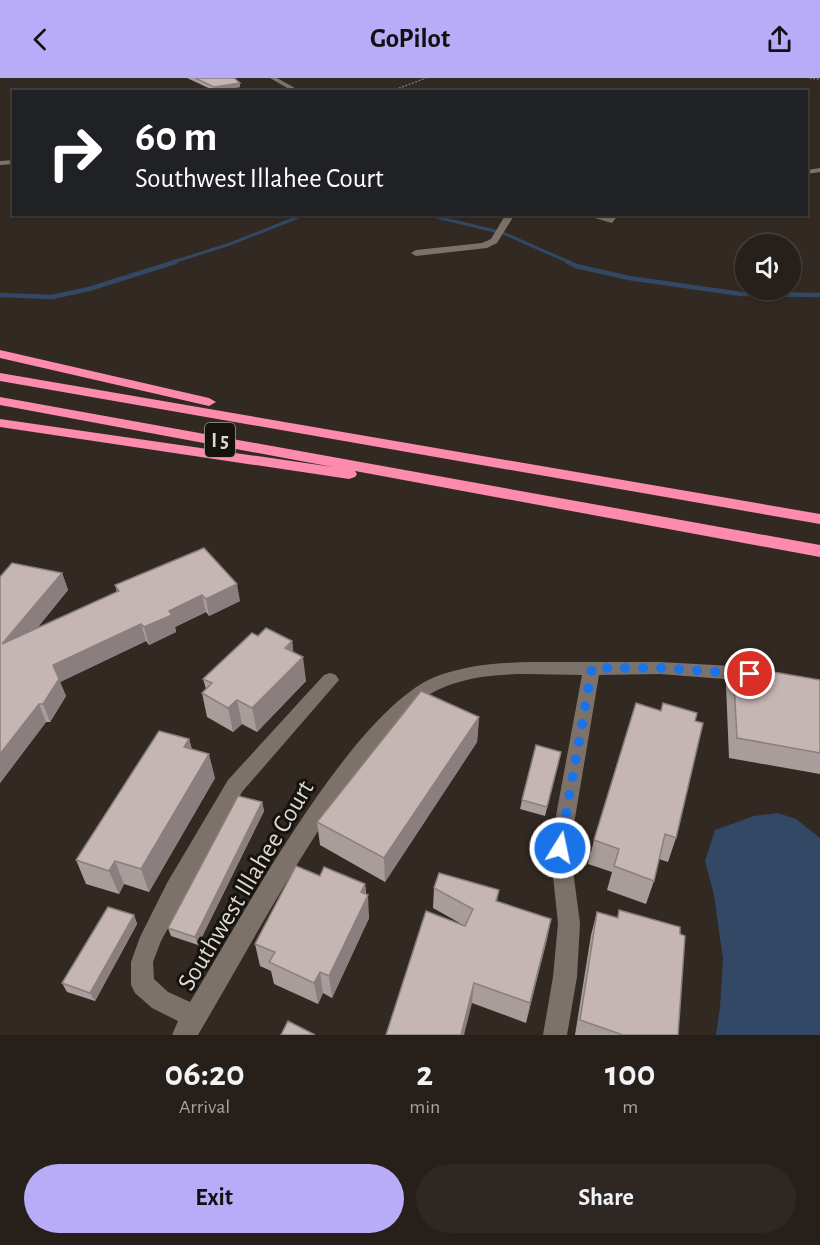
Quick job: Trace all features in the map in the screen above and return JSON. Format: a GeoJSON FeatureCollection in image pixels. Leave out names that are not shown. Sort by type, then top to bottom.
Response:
{"type":"FeatureCollection","features":[{"type":"Feature","properties":{"kind":"highway","name":"I 5"},"geometry":{"type":"LineString","coordinates":[[0,354],[380,442]]}},
{"type":"Feature","properties":{"kind":"highway","name":"I 5"},"geometry":{"type":"LineString","coordinates":[[0,377],[820,519]]}},
{"type":"Feature","properties":{"kind":"highway","name":"I 5"},"geometry":{"type":"LineString","coordinates":[[0,401],[820,551]]}},
{"type":"Feature","properties":{"kind":"highway","name":"I 5"},"geometry":{"type":"LineString","coordinates":[[0,423],[316,471],[439,483]]}},
{"type":"Feature","properties":{"kind":"street"},"geometry":{"type":"LineString","coordinates":[[273,78],[295,90]]}},
{"type":"Feature","properties":{"kind":"street"},"geometry":{"type":"LineString","coordinates":[[416,253],[484,246],[494,241],[510,216]]}},
{"type":"Feature","properties":{"kind":"street"},"geometry":{"type":"LineString","coordinates":[[592,216],[605,220],[612,220],[614,216]]}},
{"type":"Feature","properties":{"kind":"street"},"geometry":{"type":"LineString","coordinates":[[555,1035],[565,977],[569,923],[560,848],[592,668]]}},
{"type":"Feature","properties":{"kind":"street","name":"Southwest Illahee Court"},"geometry":{"type":"LineString","coordinates":[[190,1026],[286,860],[364,750],[404,705],[420,691],[464,673],[491,669],[660,668],[773,677]]}},
{"type":"Feature","properties":{"kind":"street"},"geometry":{"type":"LineString","coordinates":[[190,1026],[143,985],[142,962],[148,945],[175,890],[235,786],[330,680]]}},
{"type":"Feature","properties":{"kind":"path"},"geometry":{"type":"LineString","coordinates":[[394,90],[426,78]]}},
{"type":"Feature","properties":{"kind":"water"},"geometry":{"type":"Polygon","coordinates":[[[778,813],[796,819],[820,838],[820,1035],[716,1035],[723,959],[714,895],[705,861],[715,830],[754,816],[778,813]]]}},
{"type":"Feature","properties":{"kind":"building"},"geometry":{"type":"Polygon","coordinates":[[[195,78],[234,78],[240,83],[214,87],[195,78]]]}},
{"type":"Feature","properties":{"kind":"building"},"geometry":{"type":"Polygon","coordinates":[[[204,548],[237,584],[206,599],[202,595],[169,611],[172,615],[144,627],[141,624],[53,665],[59,679],[43,704],[39,704],[0,754],[0,577],[12,563],[62,573],[2,644],[119,591],[115,585],[204,548]]]}},
{"type":"Feature","properties":{"kind":"building"},"geometry":{"type":"Polygon","coordinates":[[[266,628],[292,641],[285,648],[303,657],[252,708],[237,700],[228,708],[202,693],[212,683],[203,679],[252,633],[258,636],[266,628]]]}},
{"type":"Feature","properties":{"kind":"building"},"geometry":{"type":"Polygon","coordinates":[[[733,665],[820,680],[820,753],[737,738],[733,665]]]}},
{"type":"Feature","properties":{"kind":"building"},"geometry":{"type":"Polygon","coordinates":[[[421,691],[479,717],[384,858],[317,822],[421,691]]]}},
{"type":"Feature","properties":{"kind":"building"},"geometry":{"type":"Polygon","coordinates":[[[636,703],[661,711],[663,703],[697,713],[695,721],[703,723],[676,838],[665,834],[654,881],[614,866],[619,849],[594,840],[636,703]]]}},
{"type":"Feature","properties":{"kind":"building"},"geometry":{"type":"Polygon","coordinates":[[[159,731],[189,739],[184,747],[209,754],[141,869],[115,861],[109,871],[76,860],[159,731]]]}},
{"type":"Feature","properties":{"kind":"building"},"geometry":{"type":"Polygon","coordinates":[[[536,745],[561,752],[547,807],[522,800],[536,745]]]}},
{"type":"Feature","properties":{"kind":"building"},"geometry":{"type":"Polygon","coordinates":[[[238,796],[262,802],[195,937],[168,928],[238,796]]]}},
{"type":"Feature","properties":{"kind":"building"},"geometry":{"type":"Polygon","coordinates":[[[296,866],[320,876],[324,867],[365,884],[361,892],[368,895],[329,976],[320,972],[314,983],[269,962],[275,952],[255,944],[296,866]]]}},
{"type":"Feature","properties":{"kind":"building"},"geometry":{"type":"Polygon","coordinates":[[[439,873],[499,890],[496,901],[551,919],[530,1003],[474,983],[461,1035],[386,1035],[426,911],[465,926],[473,909],[434,888],[439,873]]]}},
{"type":"Feature","properties":{"kind":"building"},"geometry":{"type":"Polygon","coordinates":[[[108,907],[134,915],[90,993],[62,983],[108,907]]]}},
{"type":"Feature","properties":{"kind":"building"},"geometry":{"type":"Polygon","coordinates":[[[619,910],[680,927],[680,934],[685,936],[678,1035],[623,1035],[580,1020],[597,912],[618,918],[619,910]]]}},
{"type":"Feature","properties":{"kind":"building"},"geometry":{"type":"Polygon","coordinates":[[[288,1021],[315,1035],[281,1035],[288,1021]]]}},
{"type":"Feature","properties":{"kind":"waterway"},"geometry":{"type":"LineString","coordinates":[[170,263],[230,244],[301,216]]}},
{"type":"Feature","properties":{"kind":"waterway"},"geometry":{"type":"LineString","coordinates":[[432,216],[503,233],[571,263]]}},
{"type":"Feature","properties":{"kind":"waterway"},"geometry":{"type":"LineString","coordinates":[[0,295],[52,297],[89,289],[175,262]]}},
{"type":"Feature","properties":{"kind":"waterway"},"geometry":{"type":"LineString","coordinates":[[568,262],[576,266],[629,278],[741,294],[820,295]]}},
{"type":"Feature","properties":{"kind":"railway"},"geometry":{"type":"LineString","coordinates":[[810,78],[820,79]]}},
{"type":"Feature","properties":{"kind":"route"},"geometry":{"type":"LineString","coordinates":[[560,848],[592,668],[660,668],[750,674]]}}]}
